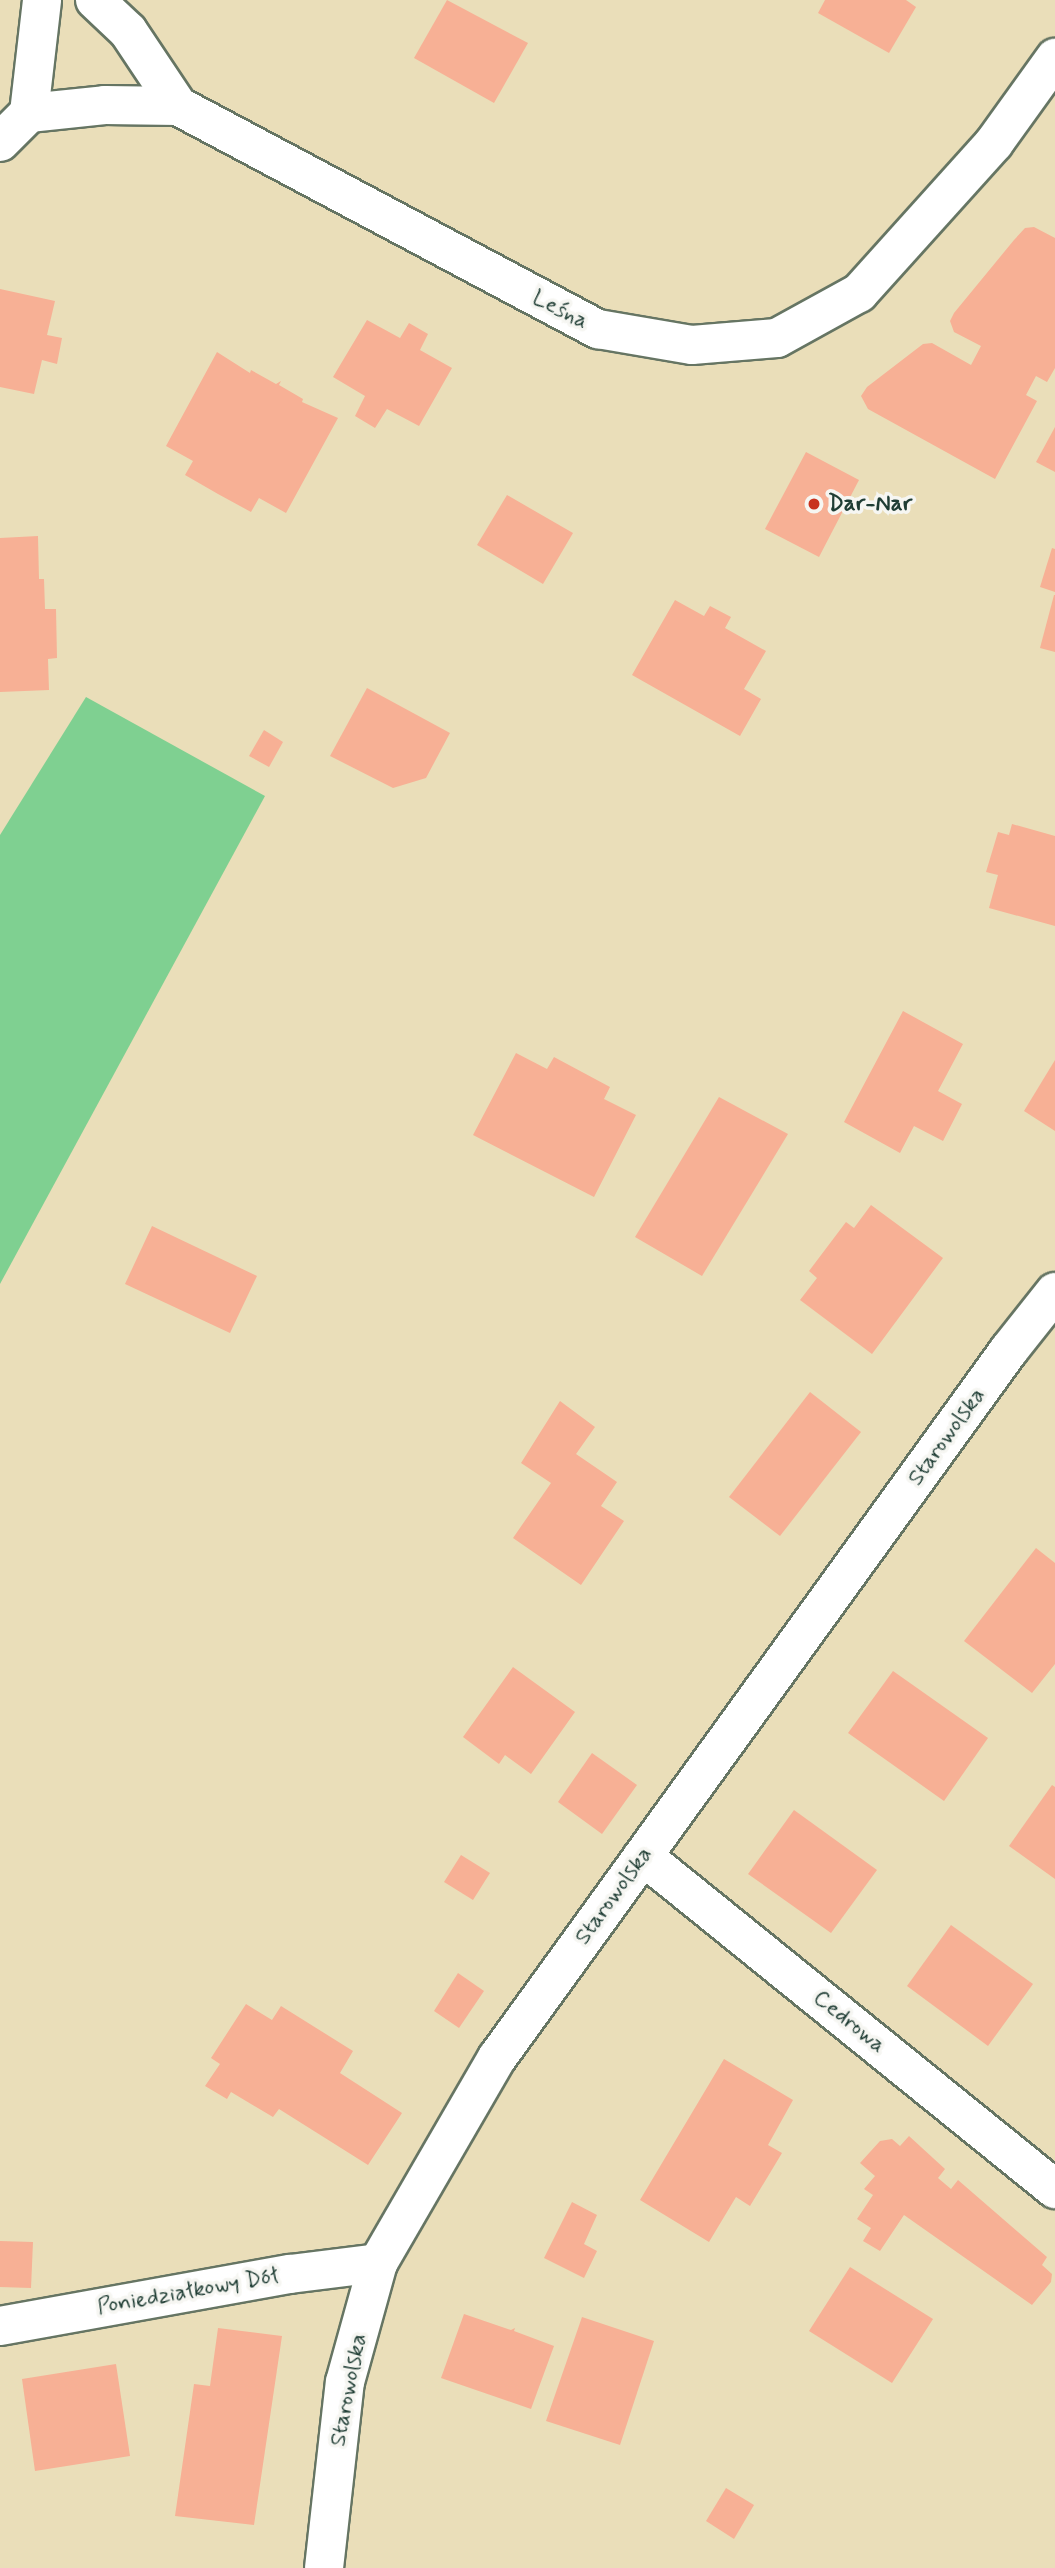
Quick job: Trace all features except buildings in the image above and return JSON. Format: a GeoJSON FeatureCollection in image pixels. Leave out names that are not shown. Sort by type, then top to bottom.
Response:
{"type":"FeatureCollection","features":[{"type":"Feature","properties":{"kind":"street"},"geometry":{"type":"LineString","coordinates":[[0,142],[29,113],[42,0]]}},
{"type":"Feature","properties":{"kind":"street"},"geometry":{"type":"LineString","coordinates":[[95,0],[128,31],[178,106]]}},
{"type":"Feature","properties":{"kind":"street","name":"Leśna"},"geometry":{"type":"LineString","coordinates":[[29,113],[105,105],[178,106],[598,330],[692,345],[777,338],[859,293],[994,143],[1055,58]]}},
{"type":"Feature","properties":{"kind":"street","name":"Starowolska"},"geometry":{"type":"LineString","coordinates":[[324,2568],[345,2382],[377,2263],[496,2058],[1001,1362],[1055,1293]]}},
{"type":"Feature","properties":{"kind":"street","name":"Cedrowa"},"geometry":{"type":"LineString","coordinates":[[643,1856],[1055,2189]]}},
{"type":"Feature","properties":{"kind":"street","name":"Poniedziałkowy Dół"},"geometry":{"type":"LineString","coordinates":[[0,2326],[290,2274],[377,2263]]}},
{"type":"Feature","properties":{"kind":"green space"},"geometry":{"type":"Polygon","coordinates":[[[86,697],[265,796],[0,1284],[0,835],[86,697]]]}},
{"type":"Feature","properties":{"kind":"place","name":"Dar-Nar"},"geometry":{"type":"Point","coordinates":[814,504]}}]}
